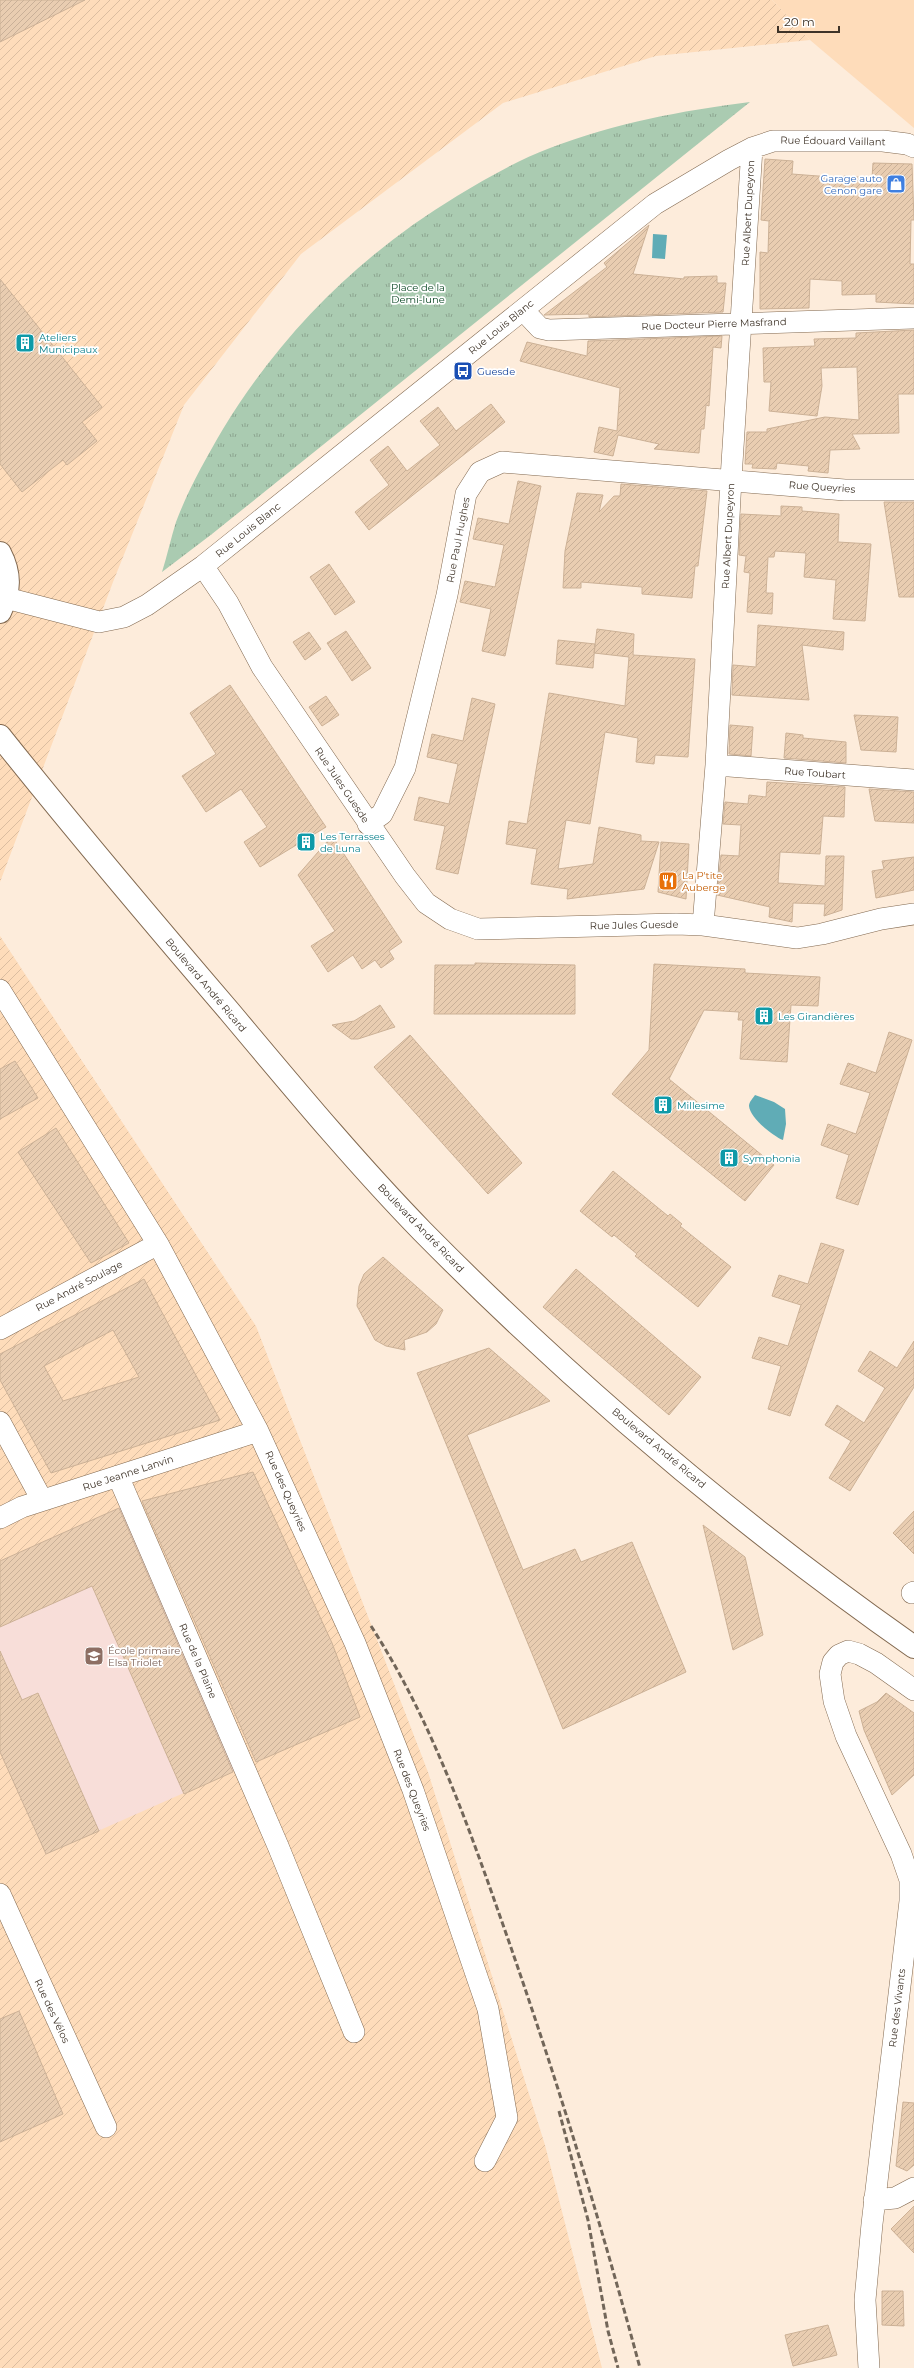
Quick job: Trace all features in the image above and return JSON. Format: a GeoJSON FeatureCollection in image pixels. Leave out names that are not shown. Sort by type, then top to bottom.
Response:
{"type":"FeatureCollection","features":[{"type":"Feature","properties":{"kind":"main road"},"geometry":{"type":"LineString","coordinates":[[0,553],[6,565],[9,581],[3,605]]}},
{"type":"Feature","properties":{"kind":"main road","name":"Boulevard André Ricard"},"geometry":{"type":"LineString","coordinates":[[0,736],[83,839],[314,1113],[421,1229],[569,1371],[770,1541],[839,1594],[914,1647]]}},
{"type":"Feature","properties":{"kind":"street","name":"Rue Édouard Vaillant"},"geometry":{"type":"LineString","coordinates":[[752,148],[773,140],[883,141],[907,144],[914,147]]}},
{"type":"Feature","properties":{"kind":"street","name":"Rue Louis Blanc"},"geometry":{"type":"LineString","coordinates":[[203,566],[655,204],[752,148]]}},
{"type":"Feature","properties":{"kind":"street","name":"Rue Albert Dupeyron"},"geometry":{"type":"LineString","coordinates":[[703,925],[716,765],[731,479],[752,148]]}},
{"type":"Feature","properties":{"kind":"street","name":"Rue Docteur Pierre Masfrand"},"geometry":{"type":"LineString","coordinates":[[523,310],[540,328],[549,330],[914,318]]}},
{"type":"Feature","properties":{"kind":"street","name":"Rue Paul Hughes"},"geometry":{"type":"LineString","coordinates":[[368,824],[382,814],[405,768],[447,594],[466,494],[480,472],[502,462],[731,479]]}},
{"type":"Feature","properties":{"kind":"street","name":"Rue Queyries"},"geometry":{"type":"LineString","coordinates":[[731,479],[845,490],[914,490]]}},
{"type":"Feature","properties":{"kind":"street"},"geometry":{"type":"LineString","coordinates":[[3,605],[99,622],[124,617],[147,605],[203,566]]}},
{"type":"Feature","properties":{"kind":"street","name":"Rue Jules Guesde"},"geometry":{"type":"LineString","coordinates":[[203,566],[228,603],[262,667],[368,824],[426,902],[450,919],[478,929],[652,924],[703,925],[797,938],[822,934],[881,919],[914,914]]}},
{"type":"Feature","properties":{"kind":"street","name":"Rue Toubart"},"geometry":{"type":"LineString","coordinates":[[716,765],[914,780]]}},
{"type":"Feature","properties":{"kind":"street","name":"Rue des Queyries"},"geometry":{"type":"LineString","coordinates":[[0,990],[158,1244],[258,1431],[355,1643],[410,1782],[488,2009],[507,2118],[485,2161]]}},
{"type":"Feature","properties":{"kind":"street","name":"Rue André Soulage"},"geometry":{"type":"LineString","coordinates":[[0,1329],[158,1244]]}},
{"type":"Feature","properties":{"kind":"street"},"geometry":{"type":"LineString","coordinates":[[0,1422],[42,1500]]}},
{"type":"Feature","properties":{"kind":"street","name":"Rue Jeanne Lanvin"},"geometry":{"type":"LineString","coordinates":[[0,1518],[22,1506],[258,1431]]}},
{"type":"Feature","properties":{"kind":"street","name":"Rue de la Plaine"},"geometry":{"type":"LineString","coordinates":[[118,1476],[278,1846],[354,2032]]}},
{"type":"Feature","properties":{"kind":"street","name":"Rue des Vivants"},"geometry":{"type":"LineString","coordinates":[[869,2368],[866,2300],[874,2200],[910,1901],[910,1880],[901,1854],[846,1736],[834,1701],[830,1674],[833,1662],[839,1655],[848,1651],[859,1654],[914,1690]]}},
{"type":"Feature","properties":{"kind":"street","name":"Rue des Vélos"},"geometry":{"type":"LineString","coordinates":[[0,1894],[106,2128]]}},
{"type":"Feature","properties":{"kind":"street"},"geometry":{"type":"LineString","coordinates":[[874,2200],[895,2198],[914,2188]]}},
{"type":"Feature","properties":{"kind":"shaded area"},"geometry":{"type":"Polygon","coordinates":[[[0,0],[772,0],[810,40],[656,56],[503,103],[301,254],[184,405],[113,582],[0,882],[0,0]]]}},
{"type":"Feature","properties":{"kind":"shaded area"},"geometry":{"type":"Polygon","coordinates":[[[772,0],[914,0],[914,128],[810,40],[772,0]]]}},
{"type":"Feature","properties":{"kind":"shaded area"},"geometry":{"type":"Polygon","coordinates":[[[0,936],[256,1326],[428,1772],[545,2145],[602,2368],[0,2368],[0,936]]]}},
{"type":"Feature","properties":{"kind":"shaded area","name":"École primaire Elsa Triolet"},"geometry":{"type":"Polygon","coordinates":[[[121,1507],[238,1769],[46,1854],[0,1752],[0,1561],[121,1507]]]}},
{"type":"Feature","properties":{"kind":"green space","name":"Place de la Demi-lune"},"geometry":{"type":"Polygon","coordinates":[[[750,102],[212,534],[162,572],[176,522],[186,498],[223,429],[246,394],[271,360],[326,298],[388,243],[468,189],[514,164],[550,148],[575,139],[648,119],[698,109],[750,102]]]}},
{"type":"Feature","properties":{"kind":"water"},"geometry":{"type":"Polygon","coordinates":[[[653,234],[667,235],[665,259],[652,258],[653,234]]]}},
{"type":"Feature","properties":{"kind":"water"},"geometry":{"type":"Polygon","coordinates":[[[755,1095],[774,1102],[785,1109],[786,1124],[783,1140],[768,1131],[753,1116],[749,1106],[755,1095]]]}},
{"type":"Feature","properties":{"kind":"building"},"geometry":{"type":"Polygon","coordinates":[[[0,0],[85,0],[0,42],[0,0]]]}},
{"type":"Feature","properties":{"kind":"building"},"geometry":{"type":"Polygon","coordinates":[[[765,159],[793,161],[792,174],[844,178],[844,176],[872,178],[873,163],[912,164],[914,220],[911,220],[910,264],[914,264],[914,304],[876,302],[876,294],[842,295],[842,281],[810,279],[809,308],[760,309],[760,252],[768,253],[769,221],[761,220],[765,159]]]}},
{"type":"Feature","properties":{"kind":"building"},"geometry":{"type":"Polygon","coordinates":[[[649,225],[633,274],[684,279],[684,277],[717,276],[717,283],[726,283],[723,312],[589,317],[589,314],[544,315],[607,267],[604,263],[649,225]]]}},
{"type":"Feature","properties":{"kind":"building","name":"Ateliers Municipaux"},"geometry":{"type":"Polygon","coordinates":[[[0,279],[102,407],[82,422],[97,441],[67,465],[63,460],[22,492],[0,464],[0,279]]]}},
{"type":"Feature","properties":{"kind":"building"},"geometry":{"type":"Polygon","coordinates":[[[914,330],[914,394],[898,394],[899,433],[852,434],[860,449],[830,450],[828,473],[808,471],[809,466],[777,463],[776,469],[752,468],[753,464],[745,464],[747,432],[767,432],[767,429],[825,417],[859,420],[857,367],[821,368],[822,386],[817,416],[769,411],[771,382],[764,382],[763,348],[815,346],[814,339],[856,338],[856,333],[914,330]]]}},
{"type":"Feature","properties":{"kind":"building"},"geometry":{"type":"Polygon","coordinates":[[[722,336],[721,348],[713,347],[709,406],[706,405],[704,429],[701,429],[699,453],[654,449],[659,444],[618,435],[613,456],[594,452],[599,427],[617,431],[620,388],[520,361],[527,342],[587,356],[588,341],[722,336]]]}},
{"type":"Feature","properties":{"kind":"building"},"geometry":{"type":"Polygon","coordinates":[[[491,404],[505,422],[369,530],[355,512],[389,485],[370,460],[388,446],[407,471],[440,445],[420,421],[438,407],[456,431],[491,404]]]}},
{"type":"Feature","properties":{"kind":"building"},"geometry":{"type":"Polygon","coordinates":[[[518,481],[541,486],[505,656],[482,651],[491,609],[460,602],[465,581],[495,587],[504,545],[473,539],[478,518],[509,524],[518,481]]]}},
{"type":"Feature","properties":{"kind":"building"},"geometry":{"type":"Polygon","coordinates":[[[621,484],[707,491],[698,566],[695,566],[692,598],[642,594],[642,587],[581,582],[581,588],[563,588],[565,551],[577,493],[603,495],[599,512],[614,496],[620,496],[621,484]]]}},
{"type":"Feature","properties":{"kind":"building"},"geometry":{"type":"Polygon","coordinates":[[[884,502],[914,502],[914,597],[899,597],[884,502]]]}},
{"type":"Feature","properties":{"kind":"building"},"geometry":{"type":"Polygon","coordinates":[[[781,506],[802,507],[802,511],[839,514],[838,542],[871,544],[865,621],[833,619],[836,580],[804,577],[806,553],[775,551],[774,557],[768,557],[766,593],[773,593],[772,614],[747,612],[750,573],[744,572],[746,556],[739,555],[741,514],[781,516],[781,506]]]}},
{"type":"Feature","properties":{"kind":"building"},"geometry":{"type":"Polygon","coordinates":[[[329,564],[355,602],[335,615],[310,577],[329,564]]]}},
{"type":"Feature","properties":{"kind":"building"},"geometry":{"type":"Polygon","coordinates":[[[758,625],[844,632],[843,650],[802,645],[809,700],[732,695],[733,665],[756,667],[758,625]]]}},
{"type":"Feature","properties":{"kind":"building"},"geometry":{"type":"Polygon","coordinates":[[[597,629],[634,634],[633,655],[695,659],[688,757],[655,755],[654,764],[636,762],[638,738],[605,732],[590,824],[566,820],[558,869],[593,864],[599,827],[641,835],[641,841],[659,842],[644,889],[567,899],[568,889],[531,884],[537,849],[506,844],[509,821],[527,824],[549,693],[625,706],[629,657],[594,653],[597,629]]]}},
{"type":"Feature","properties":{"kind":"building"},"geometry":{"type":"Polygon","coordinates":[[[346,631],[371,668],[352,681],[327,643],[346,631]]]}},
{"type":"Feature","properties":{"kind":"building"},"geometry":{"type":"Polygon","coordinates":[[[309,632],[321,649],[305,660],[293,642],[309,632]]]}},
{"type":"Feature","properties":{"kind":"building"},"geometry":{"type":"Polygon","coordinates":[[[558,640],[595,644],[593,668],[556,664],[558,640]]]}},
{"type":"Feature","properties":{"kind":"building"},"geometry":{"type":"Polygon","coordinates":[[[230,685],[326,827],[260,867],[244,842],[267,827],[241,789],[206,812],[182,776],[216,754],[190,713],[230,685]]]}},
{"type":"Feature","properties":{"kind":"building"},"geometry":{"type":"Polygon","coordinates":[[[326,696],[339,715],[322,726],[309,707],[326,696]]]}},
{"type":"Feature","properties":{"kind":"building"},"geometry":{"type":"Polygon","coordinates":[[[472,698],[495,704],[458,874],[436,869],[445,826],[414,820],[419,797],[449,804],[458,764],[427,757],[432,734],[463,741],[472,698]]]}},
{"type":"Feature","properties":{"kind":"building"},"geometry":{"type":"Polygon","coordinates":[[[854,715],[898,717],[896,752],[861,750],[854,715]]]}},
{"type":"Feature","properties":{"kind":"building"},"geometry":{"type":"Polygon","coordinates":[[[730,725],[753,727],[751,756],[729,754],[730,725]]]}},
{"type":"Feature","properties":{"kind":"building"},"geometry":{"type":"Polygon","coordinates":[[[786,733],[803,735],[803,738],[846,742],[846,763],[784,758],[786,733]]]}},
{"type":"Feature","properties":{"kind":"building"},"geometry":{"type":"Polygon","coordinates":[[[767,782],[845,787],[844,817],[823,816],[820,854],[780,852],[778,883],[825,886],[826,856],[844,856],[842,910],[824,916],[825,904],[793,903],[792,922],[769,917],[770,907],[717,895],[721,855],[739,856],[741,825],[723,824],[725,802],[748,804],[749,795],[766,797],[767,782]]]}},
{"type":"Feature","properties":{"kind":"building"},"geometry":{"type":"Polygon","coordinates":[[[869,789],[914,792],[914,823],[875,821],[869,789]]]}},
{"type":"Feature","properties":{"kind":"building"},"geometry":{"type":"Polygon","coordinates":[[[332,836],[402,942],[389,951],[394,959],[381,968],[375,960],[362,969],[353,955],[328,972],[311,946],[335,931],[298,875],[332,836]]]}},
{"type":"Feature","properties":{"kind":"building"},"geometry":{"type":"Polygon","coordinates":[[[661,842],[689,844],[686,899],[658,892],[661,842]]]}},
{"type":"Feature","properties":{"kind":"building"},"geometry":{"type":"Polygon","coordinates":[[[914,857],[914,890],[876,898],[872,871],[884,869],[882,861],[914,857]]]}},
{"type":"Feature","properties":{"kind":"building"},"geometry":{"type":"Polygon","coordinates":[[[475,963],[575,965],[575,1014],[434,1014],[435,965],[475,965],[475,963]]]}},
{"type":"Feature","properties":{"kind":"building"},"geometry":{"type":"Polygon","coordinates":[[[654,964],[745,969],[745,973],[820,977],[818,1006],[791,1005],[787,1062],[740,1059],[743,1020],[738,1020],[739,1012],[704,1010],[669,1079],[774,1165],[745,1201],[612,1094],[649,1050],[654,964]]]}},
{"type":"Feature","properties":{"kind":"building"},"geometry":{"type":"Polygon","coordinates":[[[380,1005],[395,1027],[358,1039],[351,1039],[332,1025],[354,1021],[380,1005]]]}},
{"type":"Feature","properties":{"kind":"building"},"geometry":{"type":"Polygon","coordinates":[[[889,1032],[912,1040],[858,1205],[836,1198],[849,1155],[821,1145],[828,1124],[856,1134],[870,1093],[840,1084],[848,1063],[876,1073],[889,1032]]]}},
{"type":"Feature","properties":{"kind":"building"},"geometry":{"type":"Polygon","coordinates":[[[410,1035],[522,1163],[488,1194],[374,1067],[410,1035]]]}},
{"type":"Feature","properties":{"kind":"building"},"geometry":{"type":"Polygon","coordinates":[[[15,1061],[38,1098],[0,1119],[0,1069],[15,1061]]]}},
{"type":"Feature","properties":{"kind":"building"},"geometry":{"type":"Polygon","coordinates":[[[56,1128],[129,1243],[91,1263],[18,1152],[56,1128]]]}},
{"type":"Feature","properties":{"kind":"building"},"geometry":{"type":"Polygon","coordinates":[[[613,1171],[668,1216],[670,1214],[682,1224],[680,1226],[731,1267],[698,1307],[635,1256],[637,1254],[614,1235],[612,1237],[580,1211],[613,1171]]]}},
{"type":"Feature","properties":{"kind":"building"},"geometry":{"type":"Polygon","coordinates":[[[821,1243],[844,1250],[790,1416],[768,1409],[781,1366],[752,1358],[759,1337],[788,1346],[801,1305],[772,1296],[779,1275],[808,1284],[821,1243]]]}},
{"type":"Feature","properties":{"kind":"building"},"geometry":{"type":"Polygon","coordinates":[[[383,1257],[443,1310],[436,1324],[427,1332],[404,1340],[405,1350],[386,1346],[375,1340],[357,1306],[359,1286],[364,1274],[383,1257]]]}},
{"type":"Feature","properties":{"kind":"building"},"geometry":{"type":"Polygon","coordinates":[[[576,1269],[701,1377],[669,1415],[543,1307],[576,1269]]]}},
{"type":"Feature","properties":{"kind":"building"},"geometry":{"type":"Polygon","coordinates":[[[144,1279],[220,1420],[51,1473],[0,1380],[0,1354],[144,1279]],[[113,1330],[44,1366],[63,1401],[139,1377],[113,1330]]]}},
{"type":"Feature","properties":{"kind":"building"},"geometry":{"type":"Polygon","coordinates":[[[914,1341],[914,1387],[850,1491],[829,1478],[851,1441],[825,1425],[837,1405],[864,1423],[885,1388],[858,1371],[870,1351],[897,1368],[914,1341]]]}},
{"type":"Feature","properties":{"kind":"building"},"geometry":{"type":"Polygon","coordinates":[[[489,1348],[550,1401],[467,1435],[523,1570],[575,1549],[581,1562],[632,1542],[686,1672],[563,1729],[417,1373],[489,1348]]]}},
{"type":"Feature","properties":{"kind":"building"},"geometry":{"type":"Polygon","coordinates":[[[253,1472],[332,1643],[360,1717],[256,1762],[142,1501],[253,1472]]]}},
{"type":"Feature","properties":{"kind":"building"},"geometry":{"type":"Polygon","coordinates":[[[119,1508],[233,1772],[184,1794],[92,1586],[0,1627],[0,1561],[119,1508]]]}},
{"type":"Feature","properties":{"kind":"building"},"geometry":{"type":"Polygon","coordinates":[[[914,1511],[914,1554],[893,1533],[914,1511]]]}},
{"type":"Feature","properties":{"kind":"building"},"geometry":{"type":"Polygon","coordinates":[[[703,1525],[745,1557],[763,1635],[733,1650],[703,1525]]]}},
{"type":"Feature","properties":{"kind":"building"},"geometry":{"type":"Polygon","coordinates":[[[0,1651],[22,1700],[38,1693],[99,1831],[46,1854],[0,1752],[0,1651]]]}},
{"type":"Feature","properties":{"kind":"building"},"geometry":{"type":"Polygon","coordinates":[[[886,1693],[914,1713],[914,1775],[892,1795],[864,1730],[859,1711],[877,1702],[886,1693]]]}},
{"type":"Feature","properties":{"kind":"building"},"geometry":{"type":"Polygon","coordinates":[[[19,2011],[63,2114],[0,2142],[0,2019],[19,2011]]]}},
{"type":"Feature","properties":{"kind":"building"},"geometry":{"type":"Polygon","coordinates":[[[903,2102],[914,2103],[914,2165],[907,2171],[896,2166],[903,2102]]]}},
{"type":"Feature","properties":{"kind":"building"},"geometry":{"type":"Polygon","coordinates":[[[914,2206],[914,2253],[891,2229],[914,2206]]]}},
{"type":"Feature","properties":{"kind":"building"},"geometry":{"type":"Polygon","coordinates":[[[882,2291],[903,2291],[904,2326],[882,2325],[882,2291]]]}},
{"type":"Feature","properties":{"kind":"building"},"geometry":{"type":"Polygon","coordinates":[[[828,2325],[837,2355],[793,2366],[785,2335],[828,2325]]]}},
{"type":"Feature","properties":{"kind":"railway"},"geometry":{"type":"LineString","coordinates":[[371,1626],[413,1700],[432,1739],[479,1858],[508,1939],[561,2098],[610,2260],[640,2368]]}},
{"type":"Feature","properties":{"kind":"railway"},"geometry":{"type":"LineString","coordinates":[[559,2111],[588,2220],[608,2331],[618,2368]]}},
{"type":"Feature","properties":{"kind":"place","name":"Garage auto Cenon gare"},"geometry":{"type":"Point","coordinates":[896,184]}},
{"type":"Feature","properties":{"kind":"place","name":"Ateliers Municipaux"},"geometry":{"type":"Point","coordinates":[25,343]}},
{"type":"Feature","properties":{"kind":"place","name":"Guesde"},"geometry":{"type":"Point","coordinates":[463,371]}},
{"type":"Feature","properties":{"kind":"place","name":"Les Terrasses de Luna"},"geometry":{"type":"Point","coordinates":[306,842]}},
{"type":"Feature","properties":{"kind":"place","name":"La P'tite Auberge"},"geometry":{"type":"Point","coordinates":[668,881]}},
{"type":"Feature","properties":{"kind":"place","name":"Les Girandières"},"geometry":{"type":"Point","coordinates":[764,1016]}},
{"type":"Feature","properties":{"kind":"place","name":"Millesime"},"geometry":{"type":"Point","coordinates":[663,1105]}},
{"type":"Feature","properties":{"kind":"place","name":"Symphonia"},"geometry":{"type":"Point","coordinates":[729,1158]}},
{"type":"Feature","properties":{"kind":"place","name":"École primaire Elsa Triolet"},"geometry":{"type":"Point","coordinates":[94,1656]}}]}
